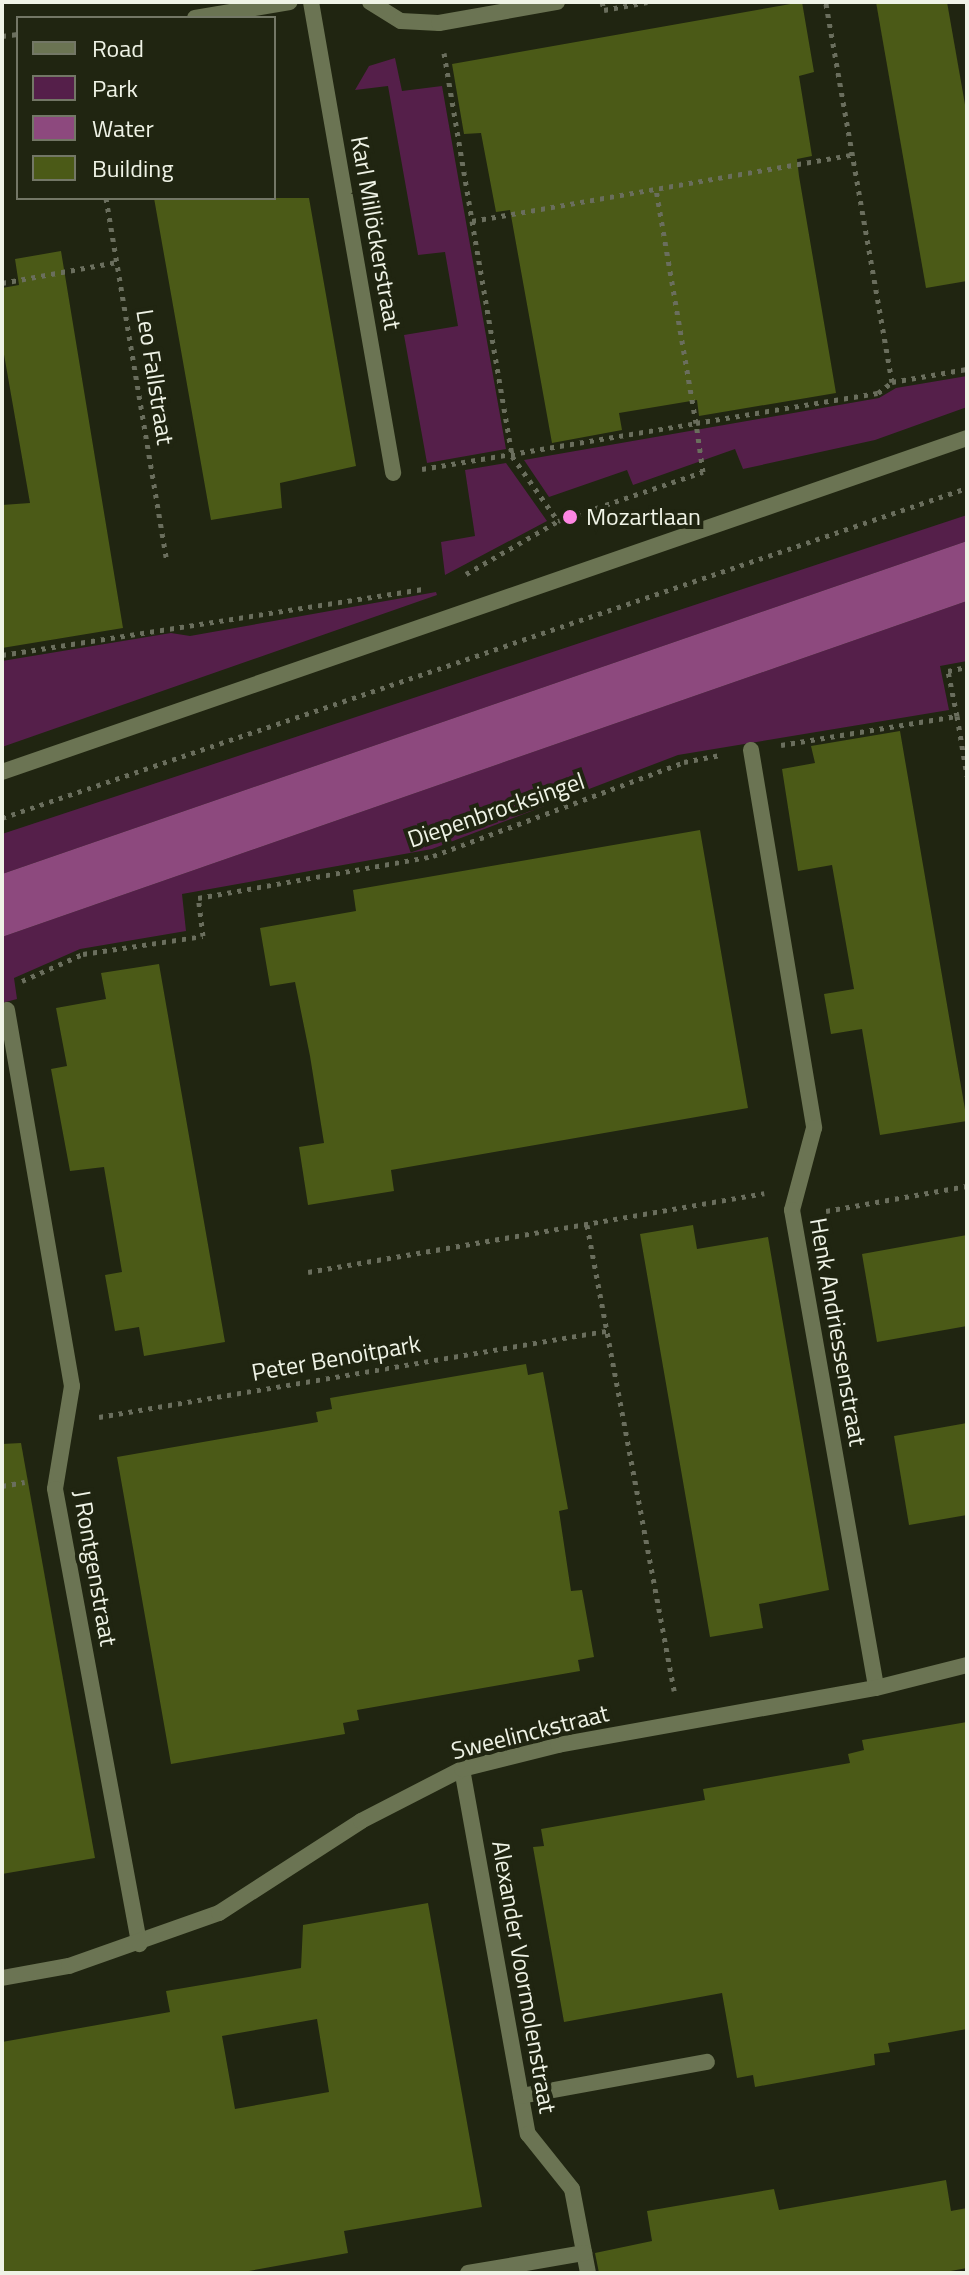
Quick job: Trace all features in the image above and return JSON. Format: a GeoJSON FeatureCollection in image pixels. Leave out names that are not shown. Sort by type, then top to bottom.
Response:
{"type":"FeatureCollection","features":[{"type":"Feature","properties":{"kind":"street"},"geometry":{"type":"LineString","coordinates":[[207,16],[290,2]]}},
{"type":"Feature","properties":{"kind":"street","name":"Karl Millöckerstraat"},"geometry":{"type":"LineString","coordinates":[[311,2],[393,473]]}},
{"type":"Feature","properties":{"kind":"street"},"geometry":{"type":"LineString","coordinates":[[370,2],[401,21],[439,23],[557,2]]}},
{"type":"Feature","properties":{"kind":"street"},"geometry":{"type":"LineString","coordinates":[[2,772],[967,438]]}},
{"type":"Feature","properties":{"kind":"street","name":"Henk Andriessenstraat"},"geometry":{"type":"LineString","coordinates":[[751,750],[814,1128],[797,1188],[794,1216],[876,1688]]}},
{"type":"Feature","properties":{"kind":"street","name":"J Rontgenstraat"},"geometry":{"type":"LineString","coordinates":[[7,1010],[72,1386],[55,1489],[139,1944]]}},
{"type":"Feature","properties":{"kind":"street","name":"Sweelinckstraat"},"geometry":{"type":"LineString","coordinates":[[2,1978],[69,1966],[139,1944],[219,1913],[361,1821],[462,1769],[680,1723],[876,1688],[967,1665]]}},
{"type":"Feature","properties":{"kind":"street","name":"Alexander Voormolenstraat"},"geometry":{"type":"LineString","coordinates":[[462,1769],[528,2134],[572,2189],[588,2273]]}},
{"type":"Feature","properties":{"kind":"street"},"geometry":{"type":"LineString","coordinates":[[521,2096],[707,2062]]}},
{"type":"Feature","properties":{"kind":"street"},"geometry":{"type":"LineString","coordinates":[[468,2273],[584,2253]]}},
{"type":"Feature","properties":{"kind":"path"},"geometry":{"type":"LineString","coordinates":[[602,2],[604,10],[647,2]]}},
{"type":"Feature","properties":{"kind":"path"},"geometry":{"type":"LineString","coordinates":[[826,2],[892,382]]}},
{"type":"Feature","properties":{"kind":"path"},"geometry":{"type":"LineString","coordinates":[[439,23],[512,456],[558,521]]}},
{"type":"Feature","properties":{"kind":"path"},"geometry":{"type":"LineString","coordinates":[[472,221],[852,155]]}},
{"type":"Feature","properties":{"kind":"path"},"geometry":{"type":"LineString","coordinates":[[459,578],[558,521],[703,472],[656,189]]}},
{"type":"Feature","properties":{"kind":"path","name":"Leo Fallstraat"},"geometry":{"type":"LineString","coordinates":[[106,200],[167,562]]}},
{"type":"Feature","properties":{"kind":"path"},"geometry":{"type":"LineString","coordinates":[[2,283],[117,262]]}},
{"type":"Feature","properties":{"kind":"path"},"geometry":{"type":"LineString","coordinates":[[393,473],[512,456],[878,393],[892,382],[967,369]]}},
{"type":"Feature","properties":{"kind":"path"},"geometry":{"type":"LineString","coordinates":[[2,818],[967,488]]}},
{"type":"Feature","properties":{"kind":"path"},"geometry":{"type":"LineString","coordinates":[[2,655],[431,588]]}},
{"type":"Feature","properties":{"kind":"path"},"geometry":{"type":"LineString","coordinates":[[967,667],[948,671],[967,776]]}},
{"type":"Feature","properties":{"kind":"path","name":"Diepenbrocksingel"},"geometry":{"type":"LineString","coordinates":[[7,1010],[27,1005],[22,981],[83,954],[203,936],[198,898],[433,856],[684,762],[957,716]]}},
{"type":"Feature","properties":{"kind":"path"},"geometry":{"type":"LineString","coordinates":[[794,1216],[967,1186]]}},
{"type":"Feature","properties":{"kind":"path"},"geometry":{"type":"LineString","coordinates":[[308,1272],[797,1188]]}},
{"type":"Feature","properties":{"kind":"path"},"geometry":{"type":"LineString","coordinates":[[587,1225],[611,1330],[680,1723]]}},
{"type":"Feature","properties":{"kind":"path","name":"Peter Benoitpark"},"geometry":{"type":"LineString","coordinates":[[67,1422],[611,1330]]}},
{"type":"Feature","properties":{"kind":"green space"},"geometry":{"type":"Polygon","coordinates":[[[395,58],[402,91],[442,86],[506,449],[427,463],[404,335],[458,326],[445,252],[418,255],[388,86],[355,90],[369,66],[395,58]]]}},
{"type":"Feature","properties":{"kind":"green space"},"geometry":{"type":"Polygon","coordinates":[[[967,376],[967,407],[875,440],[743,469],[735,449],[633,485],[627,470],[549,497],[524,460],[879,398],[896,388],[967,376]]]}},
{"type":"Feature","properties":{"kind":"green space"},"geometry":{"type":"Polygon","coordinates":[[[506,463],[547,521],[445,575],[441,542],[475,536],[465,470],[506,463]]]}},
{"type":"Feature","properties":{"kind":"green space"},"geometry":{"type":"Polygon","coordinates":[[[967,515],[967,541],[2,874],[2,834],[967,515]]]}},
{"type":"Feature","properties":{"kind":"green space"},"geometry":{"type":"Polygon","coordinates":[[[436,592],[437,595],[2,747],[2,661],[171,633],[190,636],[436,592]]]}},
{"type":"Feature","properties":{"kind":"green space"},"geometry":{"type":"Polygon","coordinates":[[[967,601],[967,661],[940,666],[949,710],[678,755],[432,849],[182,894],[186,931],[80,949],[14,978],[17,999],[2,1003],[2,937],[967,601]]]}},
{"type":"Feature","properties":{"kind":"water"},"geometry":{"type":"Polygon","coordinates":[[[967,541],[967,601],[2,937],[2,874],[967,541]]]}},
{"type":"Feature","properties":{"kind":"building"},"geometry":{"type":"Polygon","coordinates":[[[802,2],[814,72],[799,76],[812,156],[797,159],[836,393],[699,416],[697,400],[619,413],[622,430],[552,443],[510,210],[496,212],[481,133],[464,134],[452,64],[802,2]]]}},
{"type":"Feature","properties":{"kind":"building"},"geometry":{"type":"Polygon","coordinates":[[[876,2],[947,2],[967,116],[967,281],[926,288],[876,2]]]}},
{"type":"Feature","properties":{"kind":"building"},"geometry":{"type":"Polygon","coordinates":[[[309,198],[356,466],[280,483],[282,508],[211,520],[154,200],[309,198]]]}},
{"type":"Feature","properties":{"kind":"building"},"geometry":{"type":"Polygon","coordinates":[[[61,251],[123,628],[2,648],[2,505],[30,503],[2,343],[2,288],[19,285],[15,259],[61,251]]]}},
{"type":"Feature","properties":{"kind":"building"},"geometry":{"type":"Polygon","coordinates":[[[900,731],[967,1121],[880,1135],[862,1029],[831,1034],[824,994],[854,989],[832,865],[798,871],[782,769],[815,763],[811,746],[900,731]]]}},
{"type":"Feature","properties":{"kind":"building"},"geometry":{"type":"Polygon","coordinates":[[[700,830],[748,1108],[391,1170],[394,1191],[308,1205],[299,1147],[324,1143],[310,1056],[295,982],[270,986],[260,928],[356,911],[353,890],[700,830]]]}},
{"type":"Feature","properties":{"kind":"building"},"geometry":{"type":"Polygon","coordinates":[[[159,964],[225,1342],[144,1356],[139,1327],[115,1331],[105,1275],[122,1272],[104,1167],[70,1171],[51,1069],[67,1066],[56,1008],[106,999],[101,973],[159,964]]]}},
{"type":"Feature","properties":{"kind":"building"},"geometry":{"type":"Polygon","coordinates":[[[693,1225],[697,1249],[768,1237],[829,1590],[759,1604],[763,1628],[710,1637],[640,1234],[693,1225]]]}},
{"type":"Feature","properties":{"kind":"building"},"geometry":{"type":"Polygon","coordinates":[[[967,1235],[967,1326],[877,1342],[862,1254],[967,1235]]]}},
{"type":"Feature","properties":{"kind":"building"},"geometry":{"type":"Polygon","coordinates":[[[526,1364],[528,1375],[543,1372],[568,1509],[559,1511],[571,1591],[582,1590],[594,1657],[578,1660],[580,1671],[357,1710],[359,1720],[343,1723],[345,1734],[171,1764],[117,1457],[318,1422],[316,1412],[332,1409],[330,1398],[526,1364]]]}},
{"type":"Feature","properties":{"kind":"building"},"geometry":{"type":"Polygon","coordinates":[[[967,1423],[967,1515],[909,1525],[894,1436],[967,1423]]]}},
{"type":"Feature","properties":{"kind":"building"},"geometry":{"type":"Polygon","coordinates":[[[21,1443],[95,1858],[2,1874],[2,1444],[21,1443]]]}},
{"type":"Feature","properties":{"kind":"building"},"geometry":{"type":"Polygon","coordinates":[[[967,1722],[967,2029],[888,2043],[890,2052],[874,2054],[875,2065],[755,2087],[753,2075],[737,2078],[722,1993],[564,2022],[533,1847],[544,1846],[541,1829],[705,1800],[703,1789],[850,1763],[848,1754],[864,1750],[862,1740],[967,1722]]]}},
{"type":"Feature","properties":{"kind":"building"},"geometry":{"type":"Polygon","coordinates":[[[428,1903],[482,2207],[344,2231],[348,2253],[238,2273],[2,2273],[2,2042],[170,2012],[166,1991],[301,1968],[303,1925],[428,1903]],[[317,2019],[222,2036],[235,2109],[329,2092],[317,2019]]]}},
{"type":"Feature","properties":{"kind":"building"},"geometry":{"type":"Polygon","coordinates":[[[946,2180],[951,2211],[967,2208],[967,2268],[940,2273],[599,2273],[595,2253],[652,2241],[647,2211],[774,2189],[779,2210],[946,2180]]]}},
{"type":"Feature","properties":{"kind":"place","name":"Mozartlaan"},"geometry":{"type":"Point","coordinates":[570,517]}}]}
